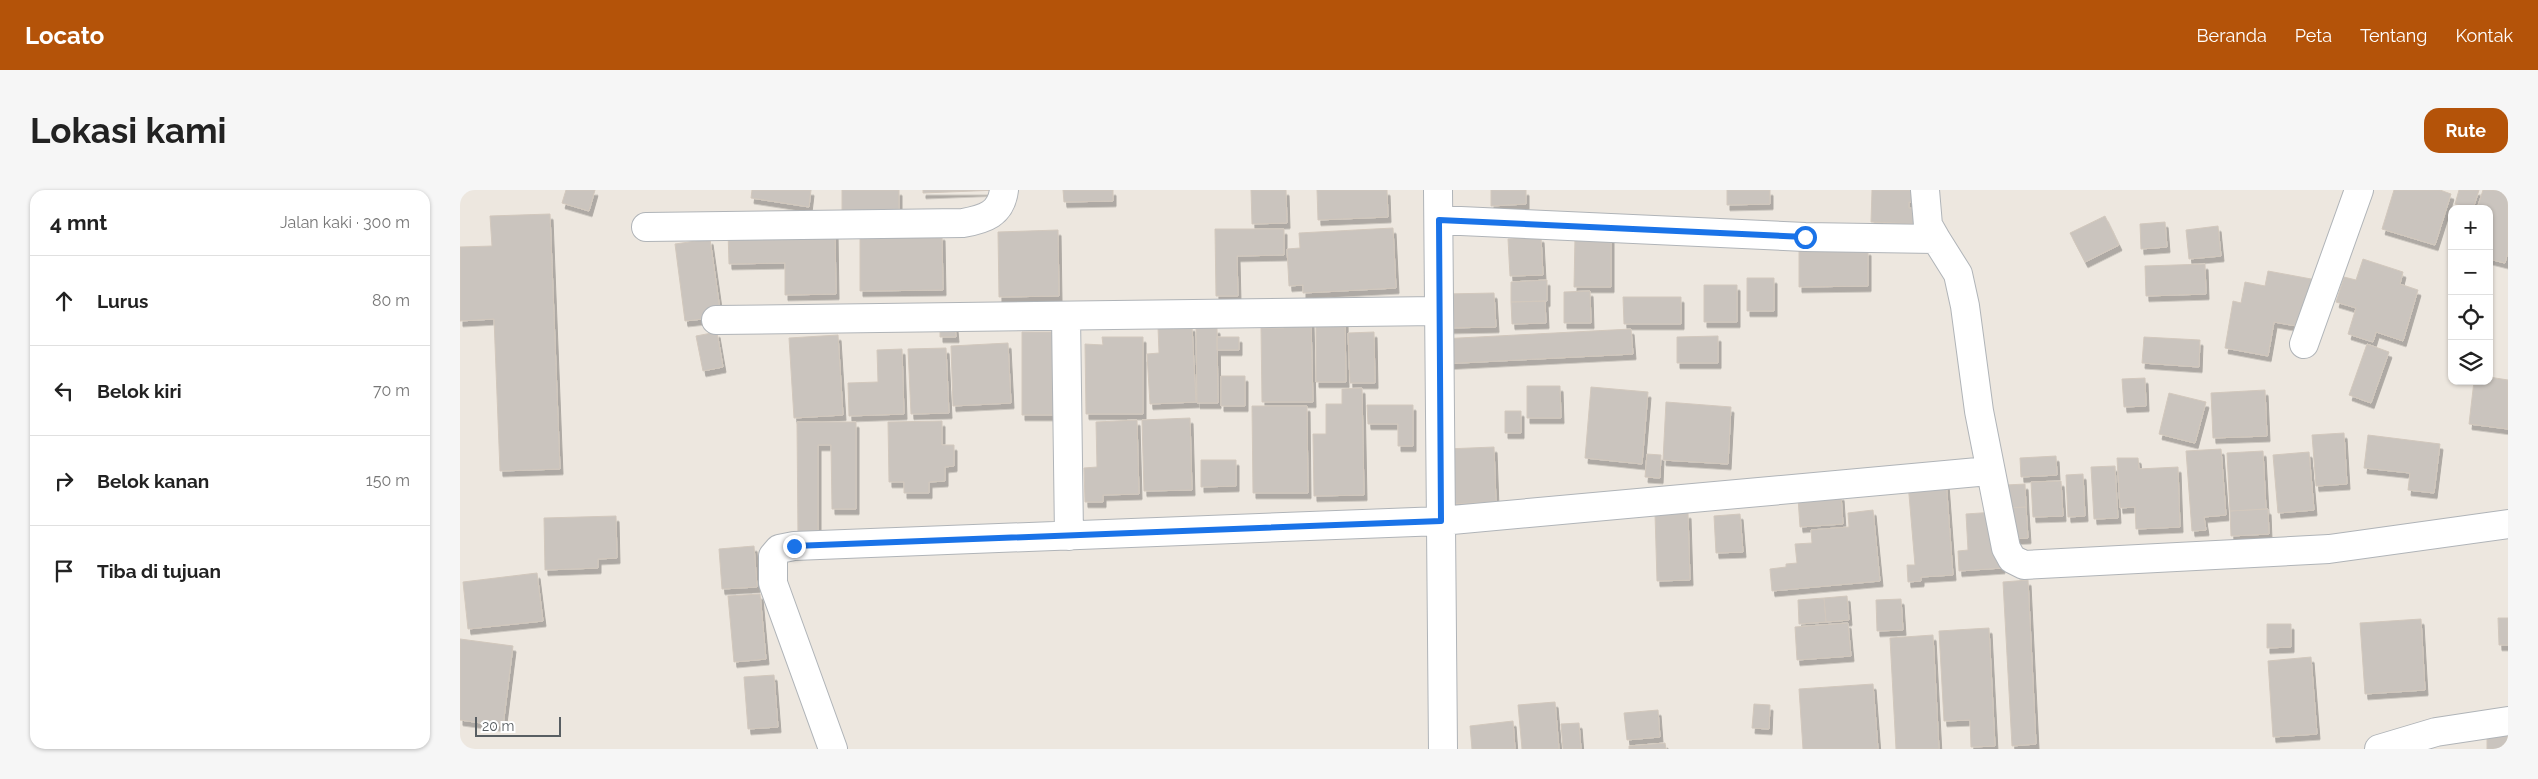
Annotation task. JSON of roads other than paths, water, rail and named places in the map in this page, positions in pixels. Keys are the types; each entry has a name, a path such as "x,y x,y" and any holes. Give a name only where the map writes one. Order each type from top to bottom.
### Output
{"street":[{"path":"646,227 963,222 982,219 995,212 1002,201 1004,190"},
{"path":"1438,190 1443,749"},
{"path":"1925,190 1928,225 1958,274 1966,306 1979,411 1990,471 2006,537 2006,548 2012,559 2024,565 2330,549 2508,524"},
{"path":"2304,344 2359,190"},
{"path":"1439,220 1805,237 1936,239"},
{"path":"716,320 1439,311"},
{"path":"1066,316 1069,536"},
{"path":"833,749 773,583 773,556 780,549 794,546 1441,521 1990,471"},
{"path":"2380,749 2436,732 2508,721"}]}
